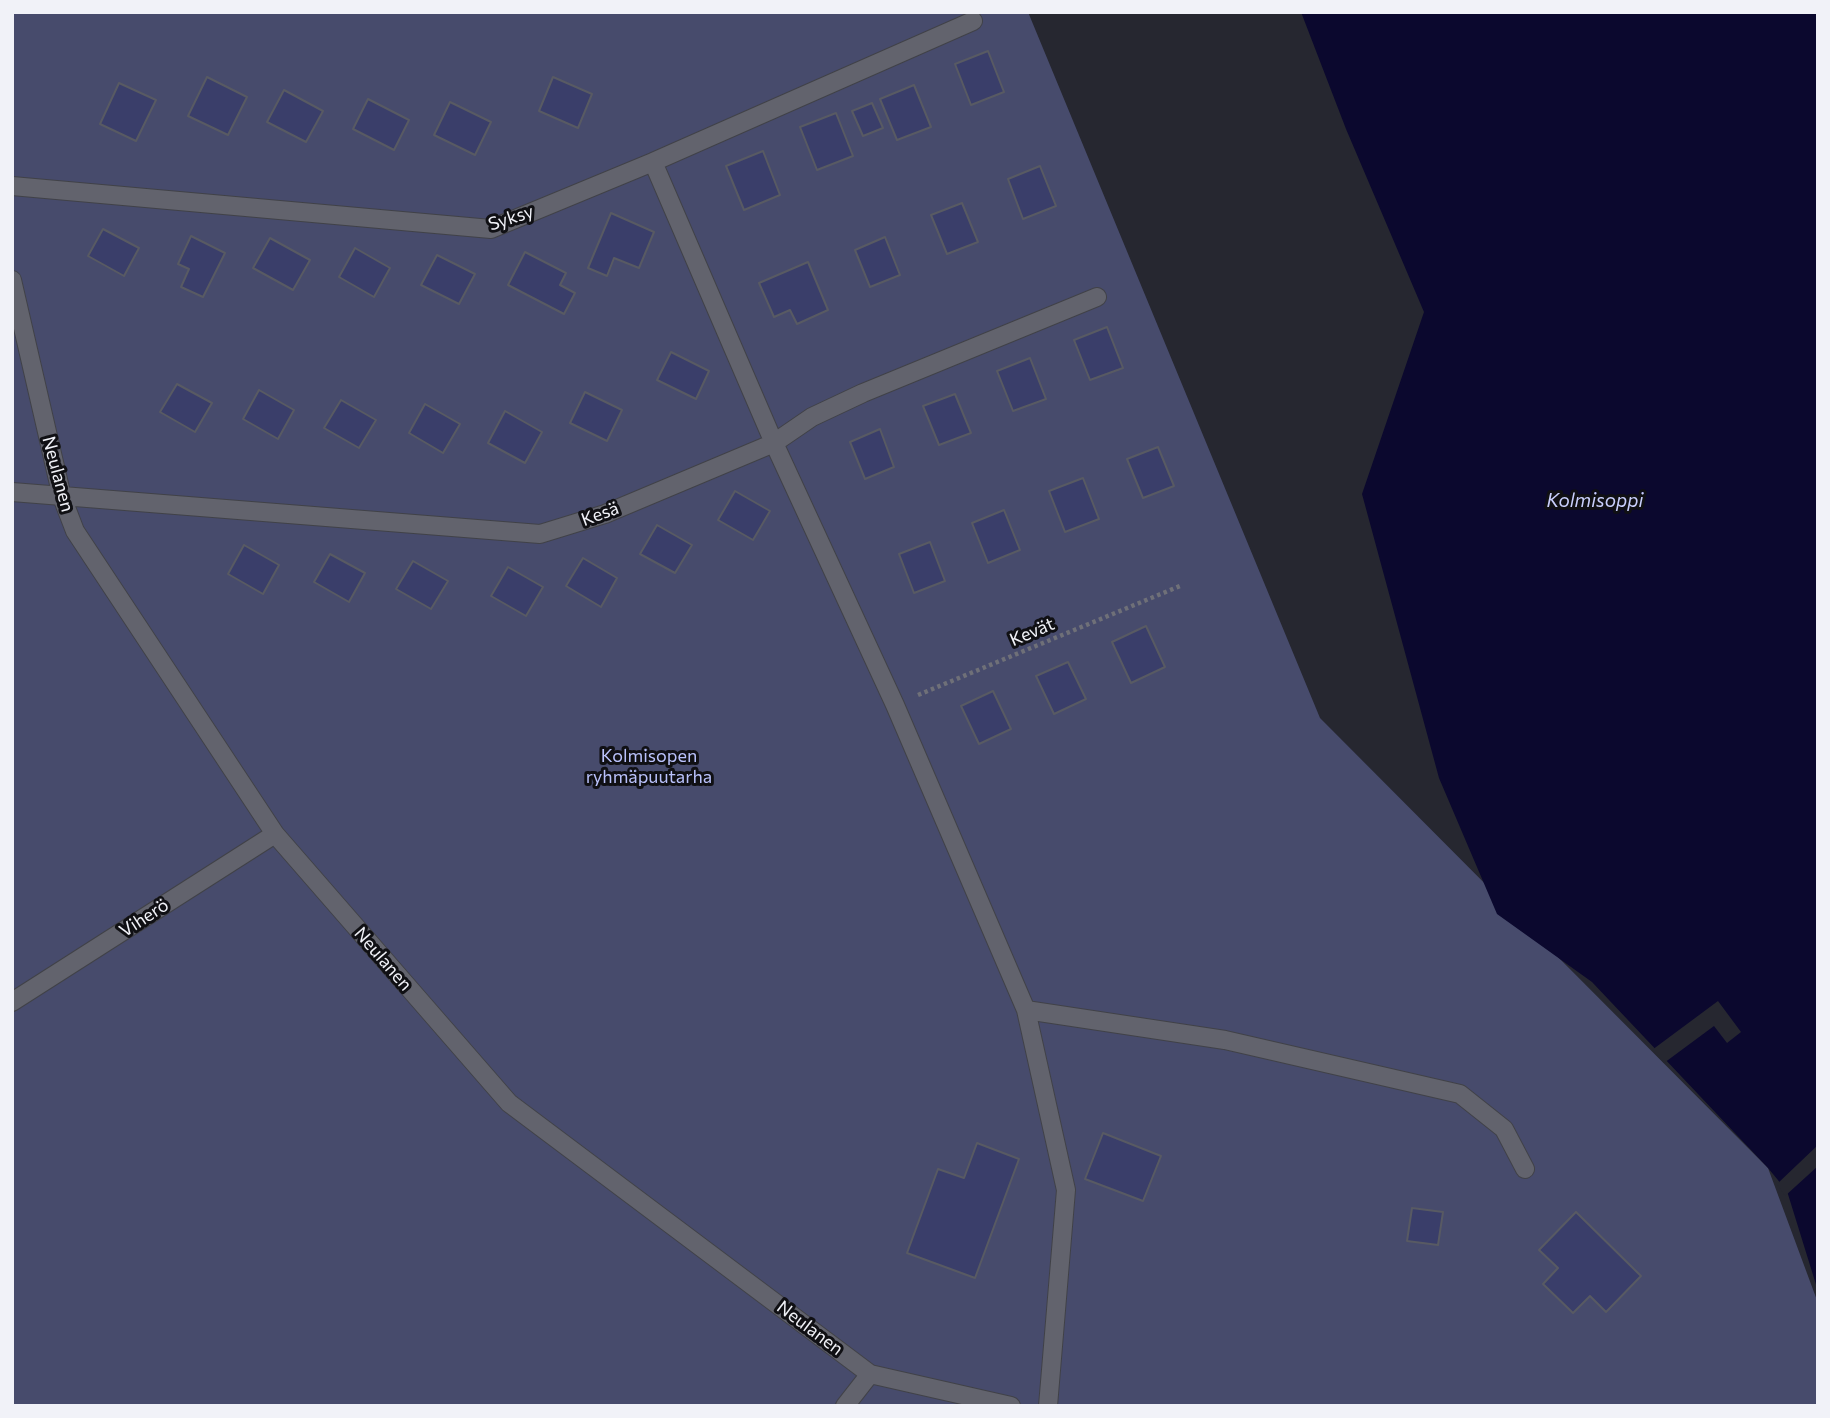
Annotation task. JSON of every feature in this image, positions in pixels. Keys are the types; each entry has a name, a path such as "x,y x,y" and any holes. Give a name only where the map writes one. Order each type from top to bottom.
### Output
{"lane":[{"name":"Syksy","path":"12,186 491,229 653,162 973,20"},
{"path":"653,162 774,443 895,705 1026,1010 1066,1190 1048,1406"},
{"name":"Neulanen","path":"12,279 62,497 75,531 275,834 509,1103 870,1374 1011,1406"},
{"name":"Kesä","path":"12,492 540,534 604,514 774,443 811,417 863,393 1097,297"},
{"name":"Viherö","path":"12,1002 275,834"},
{"path":"1026,1010 1225,1040 1460,1094 1504,1129 1525,1169"},
{"path":"845,1406 870,1374"}],"path":[{"name":"Kevät","path":"895,705 1180,586"}],"green space":[{"name":"Kolmisopen ryhmäpuutarha","path":"12,12 1028,12 1320,718 1768,1168 1818,1303 1818,1406 12,1406"}],"water":[{"name":"Kolmisoppi","path":"1301,12 1818,12 1818,1291 1787,1191 1592,982 1497,914 1439,778 1362,494 1424,312 1346,129"}],"pier":[{"path":"1718,1001 1741,1032 1727,1043 1714,1026 1664,1063 1652,1050"},
{"path":"1818,1145 1818,1166 1785,1196 1777,1184"}],"building":[{"path":"988,51 1004,92 971,105 955,64"},
{"path":"207,77 247,97 228,135 188,116"},
{"path":"553,77 592,94 578,128 539,111"},
{"path":"119,83 156,100 136,141 100,124"},
{"path":"914,85 931,127 897,140 880,99"},
{"path":"284,90 323,111 306,142 267,122"},
{"path":"368,99 409,120 394,150 353,129"},
{"path":"450,102 491,122 475,155 434,135"},
{"path":"872,103 883,128 863,136 852,111"},
{"path":"836,113 853,156 817,170 800,127"},
{"path":"763,151 780,195 744,210 726,166"},
{"path":"1040,166 1056,206 1023,219 1008,179"},
{"path":"962,203 978,242 947,254 931,215"},
{"path":"611,213 654,232 639,268 614,258 607,276 588,268"},
{"path":"103,229 139,248 124,276 88,256"},
{"path":"191,236 225,253 203,297 181,287 189,269 178,264"},
{"path":"885,237 900,275 870,287 855,250"},
{"path":"270,238 310,260 293,290 253,268"},
{"path":"355,248 390,268 374,297 339,277"},
{"path":"525,252 566,273 560,285 575,293 564,314 508,285"},
{"path":"437,255 475,274 459,304 421,285"},
{"path":"808,262 828,310 797,324 790,310 774,317 759,283"},
{"path":"1107,327 1123,368 1090,380 1074,340"},
{"path":"671,352 709,371 696,399 657,380"},
{"path":"1030,358 1046,399 1013,411 997,371"},
{"path":"177,384 212,403 195,432 160,412"},
{"path":"259,390 294,410 278,439 243,419"},
{"path":"585,392 622,410 607,441 570,423"},
{"path":"955,394 971,433 939,445 923,406"},
{"path":"341,400 376,420 359,448 324,428"},
{"path":"425,404 460,424 443,453 409,433"},
{"path":"505,411 542,432 525,463 488,443"},
{"path":"880,429 894,467 865,479 850,442"},
{"path":"1158,447 1174,486 1143,498 1127,459"},
{"path":"1083,478 1099,519 1065,532 1049,491"},
{"path":"735,491 770,511 753,540 718,520"},
{"path":"1004,510 1020,550 988,563 972,523"},
{"path":"657,525 692,545 675,573 640,554"},
{"path":"930,542 945,581 914,593 899,554"},
{"path":"244,545 279,565 263,594 228,574"},
{"path":"330,554 365,573 349,602 314,582"},
{"path":"583,558 617,578 601,607 566,586"},
{"path":"413,561 448,581 431,609 396,589"},
{"path":"508,567 543,587 526,616 491,596"},
{"path":"1146,626 1165,667 1131,683 1112,642"},
{"path":"1068,662 1086,699 1054,714 1036,676"},
{"path":"993,691 1011,729 979,744 961,706"},
{"path":"1103,1133 1161,1156 1143,1201 1085,1179"},
{"path":"977,1143 1019,1159 975,1278 907,1253 938,1169 964,1178"},
{"path":"1412,1208 1443,1212 1438,1245 1407,1241"},
{"path":"1576,1212 1641,1276 1606,1312 1590,1296 1573,1313 1543,1284 1558,1268 1539,1250"}]}
